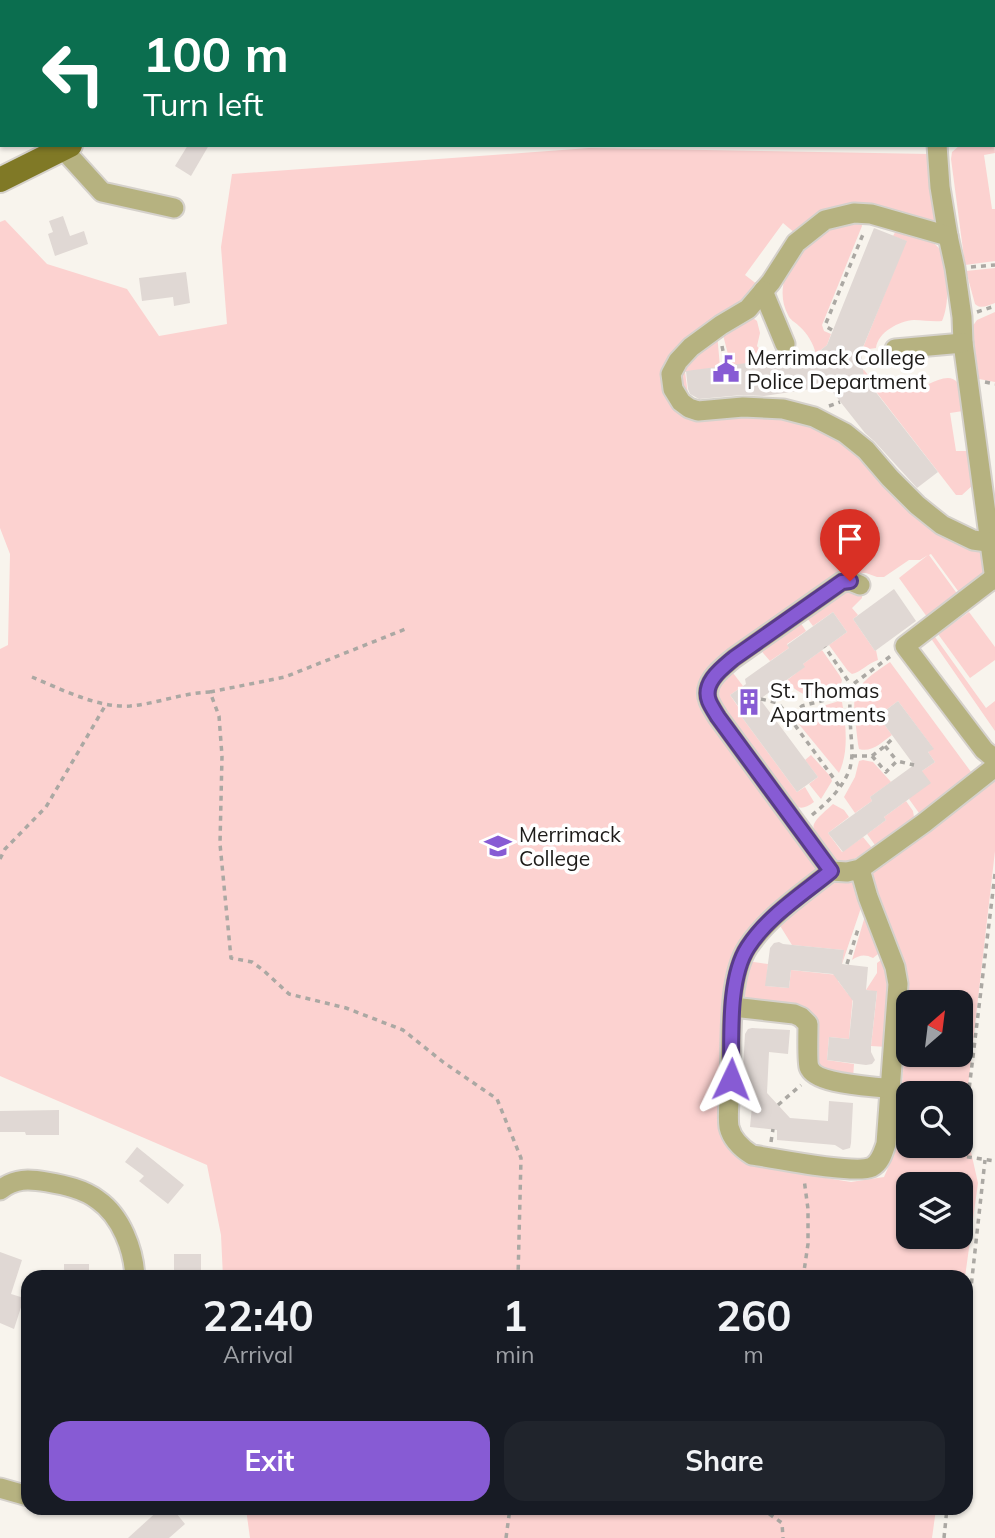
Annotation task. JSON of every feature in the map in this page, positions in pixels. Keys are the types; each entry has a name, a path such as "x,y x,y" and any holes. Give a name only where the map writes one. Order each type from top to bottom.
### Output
{"main road":[{"path":"0,180 67,147"}],"street":[{"path":"67,147 102,192 174,208"},
{"path":"937,147 940,187 962,317 963,343 989,488 995,578 905,646 984,750 995,759"},
{"path":"948,236 871,214 854,213 825,220 796,243 771,282 748,309 691,347 678,361 671,374 673,389 681,402 698,411 743,407 783,409 814,417 845,433 866,450 917,505 942,525 973,540 993,543"},
{"path":"762,291 785,344"},
{"path":"895,349 963,343"},
{"path":"831,871 718,717 708,699 708,686 718,672 734,658 842,582 850,581 860,585"},
{"path":"860,869 895,967 898,984 886,1144 880,1159 873,1166 855,1170 752,1155 739,1147 729,1128 733,1007 737,972 747,949 785,908 831,871 860,869 995,767"},
{"path":"733,1007 801,1017 807,1024 808,1066 813,1075 826,1080 891,1089"},
{"path":"0,1190 26,1178 77,1188 99,1200 117,1219 127,1240 134,1270"},
{"path":"0,1488 21,1494"}],"path":[{"path":"832,330 826,323 871,214"},
{"path":"955,268 995,265"},
{"path":"32,677 105,705 130,706 191,692 285,677 408,628"},
{"path":"789,717 802,706 836,697 905,646"},
{"path":"798,827 831,799 850,768 852,756 849,701 851,685 825,647"},
{"path":"210,691 219,716 222,757 220,844 231,958 251,962 289,994 346,1008 403,1030 497,1100 521,1158 518,1270"},
{"path":"761,699 778,703 840,787"},
{"path":"0,859 5,849 46,807 105,705"},
{"path":"852,756 872,756 894,737"},
{"path":"885,746 897,761 914,765"},
{"path":"872,756 886,772 897,761"},
{"path":"995,874 961,1156 995,1161"},
{"path":"847,964 868,897"},
{"path":"778,1105 813,1075"},
{"path":"973,1270 985,1160"},
{"path":"804,1270 808,1244 805,1163"},
{"path":"506,1538 509,1515"},
{"path":"771,1515 782,1523 783,1538"},
{"path":"944,1538 946,1515"}],"shaded area":[{"path":"958,147 994,147 995,153 984,155 992,209 995,209 995,261 965,265 952,152"},
{"name":"Merrimack College","path":"589,148 931,154 939,224 887,211 796,234 783,223 745,275 758,285 743,303 695,337 671,399 815,423 982,545 984,575 961,595 931,554 929,555 961,599 930,621 899,578 928,555 920,560 909,560 884,577 855,573 700,688 822,868 749,932 723,1124 795,1173 851,1182 884,1177 896,1149 896,1158 972,1158 978,1183 973,1219 973,1172 896,1172 896,1249 969,1249 966,1270 223,1270 221,1235 207,1165 0,1076 0,649 8,645 10,554 0,528 0,222 5,220 47,264 127,289 159,336 227,324 221,247 232,174"},
{"path":"861,220 862,226 822,325 824,331 831,334 827,345 816,354 808,335 788,315 784,303 785,278 796,254 814,234 828,225"},
{"path":"897,229 928,239 941,252 947,282 945,314 942,321 914,320 896,325 885,332 876,348 862,350 906,241 893,236"},
{"path":"995,268 995,303 985,307 977,306 966,271"},
{"path":"995,312 995,382 979,379 972,327 977,320"},
{"path":"748,314 757,321 760,333 757,346 759,349 764,354 780,355 782,358 731,366 722,331"},
{"path":"717,333 720,367 685,372 689,402 679,392 679,371"},
{"path":"864,370 880,390 889,384 898,390 907,391 944,378 958,383 962,392 963,411 950,413 956,451 969,451 974,484 962,495 956,495 860,371"},
{"path":"858,590 862,598 852,608 858,615 853,619 876,650 878,660 852,674 829,645 847,632 833,612 813,626 804,614 835,592"},
{"path":"969,612 995,647 995,660 970,678 938,634"},
{"path":"798,619 806,631 787,644 789,648 770,661 758,647"},
{"path":"933,637 986,708 995,701 995,731 932,640"},
{"path":"822,650 840,676 841,684 826,693 812,696 793,688 786,681"},
{"path":"890,662 974,776 919,813 909,799 922,771 935,762 928,752 933,748 898,701 878,716 892,735 868,749 859,749 858,744 854,705 859,688"},
{"path":"730,669 743,686 730,695 743,714 741,716 797,792 805,787 814,802 799,807 790,802 722,712 715,692"},
{"path":"842,702 846,738 839,773 793,717"},
{"path":"811,755 832,781 821,799 809,784 818,777 805,760"},
{"path":"859,761 873,762 891,782 870,797 872,801 855,813 844,797 855,777"},
{"name":"Merrimack College","path":"995,774 995,851 973,1043 973,990 908,990 907,977 897,956 870,871"},
{"path":"906,801 914,817 875,845 867,834"},
{"path":"833,804 844,810 849,817 828,833 842,852 863,837 872,848 857,858 836,860 820,844 815,833 815,821"},
{"path":"838,877 857,878 864,899 842,964 843,950 792,945 779,924"},
{"path":"865,916 882,951 873,958 862,956 852,960"},
{"path":"884,958 890,981 887,1047 871,1046 877,992 866,990 877,973 877,963"},
{"path":"747,961 768,964 766,986 789,988 791,970 838,975 838,981 848,994 853,995 849,1039 829,1037 827,1060 854,1064 853,1078 819,1069 800,1008 784,1002 753,1001 742,995"},
{"name":"Merrimack College","path":"903,1068 970,1068 969,1081 902,1081"},
{"path":"247,1515 935,1515 932,1538 250,1538"}],"building":[{"path":"187,147 208,147 191,176 175,166"},
{"path":"63,216 70,236 84,231 88,244 55,256 48,234 53,232 49,221"},
{"path":"874,228 907,241 861,352 864,377 938,472 917,488 865,433 831,390 824,387 764,396 699,399 690,394 688,389 686,371 816,354 827,345"},
{"path":"186,272 190,303 174,306 173,297 142,301 139,278"},
{"path":"894,589 916,621 875,651 853,619"},
{"name":"St. Thomas Apartments","path":"833,612 847,632 803,664 805,667 760,699 818,777 797,792 741,716 744,714 730,695 746,684 745,679 789,648 787,645"},
{"name":"St. Thomas Apartments","path":"898,701 934,749 928,752 935,762 922,771 931,783 884,817 886,820 843,852 828,833 872,801 870,797 914,765 878,716"},
{"path":"779,942 844,950 842,964 868,967 866,990 877,991 871,1046 875,1060 872,1064 827,1060 829,1037 849,1039 853,1001 833,974 791,970 789,988 765,986 770,948"},
{"path":"752,1028 790,1030 788,1054 769,1052 767,1093 790,1118 828,1121 829,1101 853,1103 850,1148 843,1150 835,1145 777,1140 777,1130 750,1127 752,1106 741,1105 745,1034"},
{"path":"59,1110 59,1135 0,1132 0,1111"},
{"path":"137,1147 184,1185 168,1204 139,1181 144,1176 125,1162"},
{"path":"0,1252 22,1260 11,1294 21,1297 21,1307 14,1329 0,1323"},
{"path":"174,1254 201,1254 201,1270 174,1270"},
{"path":"64,1264 89,1264 89,1270 64,1270"},
{"path":"153,1515 178,1515 185,1524 169,1538 128,1538"}],"place":[{"name":"Merrimack College Police Department","path":"726,369"},
{"name":"St. Thomas Apartments","path":"749,702"},
{"name":"Merrimack College","path":"498,846"}],"route":[{"path":"731,1079 737,972 747,949 785,908 831,871 718,717 708,699 708,686 718,672 734,658 842,582 850,581"}]}
